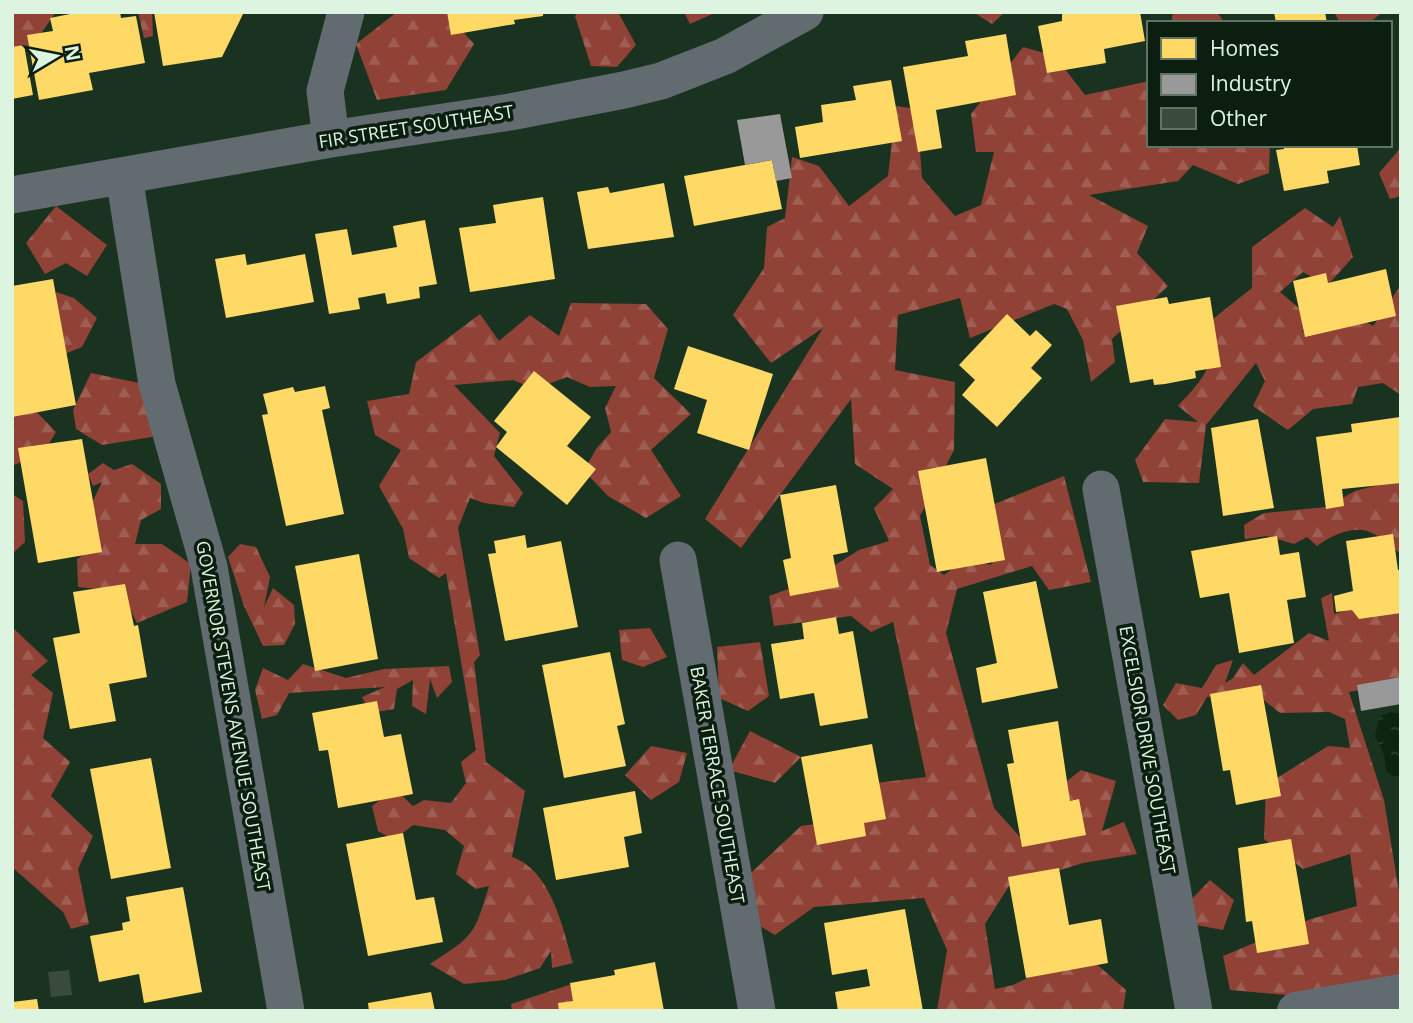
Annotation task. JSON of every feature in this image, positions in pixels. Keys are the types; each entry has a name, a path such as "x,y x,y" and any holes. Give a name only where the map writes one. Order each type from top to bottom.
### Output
{"street":[{"path":"331,139 325,92 346,12"},
{"name":"FIR STREET SOUTHEAST","path":"12,195 331,139 510,112 661,81 725,56 805,12"},
{"name":"GOVERNOR STEVENS AVENUE SOUTHEAST","path":"124,176 157,384 209,566 286,1011"},
{"name":"EXCELSIOR DRIVE SOUTHEAST","path":"1101,489 1194,1011"},
{"name":"BAKER TERRACE SOUTHEAST","path":"678,560 757,1011"},
{"path":"1296,1011 1401,993"}],"green space":[{"path":"12,12 56,12 35,42 12,61"},
{"path":"138,12 152,12 153,36 144,38"},
{"path":"397,12 445,12 474,44 446,90 377,100 356,44"},
{"path":"578,12 618,12 636,45 617,67 591,66 575,16"},
{"path":"684,12 717,12 690,24"},
{"path":"973,12 1005,12 992,24"},
{"path":"1173,12 1217,12 1222,19 1220,21 1171,21"},
{"path":"1334,12 1383,12 1372,21 1339,21"},
{"path":"1023,47 1055,56 1085,95 1147,81 1147,147 1270,147 1269,173 1238,184 1193,165 1178,181 1089,195 1148,226 1137,253 1168,286 1112,339 1115,362 1091,382 1083,340 1067,309 1054,304 970,338 960,298 898,315 895,370 955,382 954,450 920,516 930,565 944,575 967,558 991,565 996,554 987,507 1064,476 1091,582 1049,590 1032,566 957,589 946,633 994,808 1020,837 1058,788 1081,770 1116,781 1102,831 1124,822 1137,854 1083,863 1009,886 985,924 995,989 1013,985 1083,952 1126,990 1123,1011 937,1011 947,950 924,898 814,907 775,935 720,902 801,826 849,819 867,784 926,777 893,622 871,632 851,616 774,626 769,596 808,582 859,550 889,541 874,508 893,489 855,464 851,399 741,548 705,519 823,328 771,363 733,315 764,268 767,227 785,218 792,157 819,166 849,206 888,176 896,106 917,109 922,178 955,216 981,205 994,152 976,152 971,114"},
{"path":"1399,150 1401,196 1390,199 1379,173"},
{"path":"56,206 107,245 87,276 66,263 45,274 26,243"},
{"path":"1305,208 1333,227 1340,216 1353,257 1327,286 1303,272 1280,292 1307,315 1302,333 1328,300 1373,326 1401,285 1401,395 1383,383 1358,387 1352,404 1313,409 1288,430 1253,406 1265,381 1256,363 1206,425 1199,483 1143,482 1135,460 1165,419 1198,422 1178,406 1208,367 1213,319 1252,288 1252,247"},
{"path":"56,292 74,298 97,318 82,347 62,355 55,329"},
{"path":"571,303 646,304 668,329 654,378 691,414 651,450 681,496 646,518 608,496 584,471 596,449 611,432 605,408 616,386 590,387 567,377 535,389 513,380 454,385 500,433 494,456 523,493 514,507 470,498 458,528 480,655 474,662 486,762 525,791 512,857 537,874 546,887 560,918 573,963 552,968 551,951 540,968 505,980 464,984 430,964 471,933 489,886 476,889 456,874 464,846 445,830 413,825 394,840 378,831 372,806 395,789 413,806 424,800 451,803 466,783 461,762 476,750 446,573 439,578 409,558 403,529 379,486 401,450 375,435 367,401 409,394 416,362 480,314 499,341 530,315 559,336"},
{"path":"91,373 149,385 163,420 152,437 102,445 76,429 73,410"},
{"path":"12,393 31,406 56,432 44,452 12,466"},
{"path":"103,463 114,470 132,464 161,484 161,509 141,520 135,544 162,544 191,564 187,602 137,623 121,591 78,587 77,559 94,548 92,503 102,482 93,486 88,474"},
{"path":"1401,479 1401,554 1378,536 1360,530 1337,534 1317,546 1307,537 1294,544 1267,536 1245,539 1244,525 1264,513 1326,507 1355,491"},
{"path":"12,494 23,501 25,542 12,554"},
{"path":"240,544 256,547 270,577 264,607 273,588 294,605 295,624 284,645 263,646 244,606 228,557"},
{"path":"1332,593 1334,614 1401,594 1401,683 1349,692 1384,800 1401,904 1401,980 1308,997 1230,990 1223,956 1311,919 1357,906 1350,854 1303,869 1264,839 1266,785 1328,746 1350,748 1345,719 1329,712 1280,713 1251,690 1207,697 1196,715 1178,720 1163,705 1176,683 1202,688 1216,665 1233,660 1225,683 1232,679 1243,663 1254,675 1309,633 1329,641 1321,598"},
{"path":"12,627 48,661 31,675 53,693 43,738 70,762 51,796 93,836 78,869 89,924 71,929 63,912 12,867"},
{"path":"650,628 667,657 643,667 622,660 619,630"},
{"path":"760,642 769,696 748,711 719,698 717,647"},
{"path":"303,664 346,678 384,669 449,666 452,682 437,698 430,679 426,714 412,706 413,680 397,689 394,709 370,713 362,697 385,687 289,693 277,715 262,719 255,690 263,668 288,680"},
{"path":"750,731 801,757 775,783 729,770"},
{"path":"651,746 687,753 679,782 651,800 625,775"},
{"path":"1210,880 1234,900 1223,930 1196,925 1187,904"},
{"path":"584,980 587,996 579,1011 512,1011 511,1004"}],"water":[{"path":"1391,712 1401,714 1401,776 1393,776 1386,771 1384,755 1375,736 1380,716"}],"building: Homes":[{"path":"80,12 120,12 121,18 136,16 145,63 89,73 93,90 39,100 27,35 53,31 50,18"},
{"path":"154,12 244,12 222,57 163,66"},
{"path":"447,12 543,12 543,16 514,20 515,24 451,35"},
{"path":"1062,12 1140,12 1145,41 1104,49 1106,63 1047,73 1038,26 1062,21"},
{"path":"1274,12 1325,12 1327,21 1276,21"},
{"path":"1006,34 1016,95 936,110 942,148 918,152 903,67 968,56 965,41"},
{"path":"24,45 33,95 12,99 12,47"},
{"path":"891,80 902,141 800,158 795,127 823,122 821,105 856,100 853,86"},
{"path":"1357,147 1360,165 1327,171 1329,183 1284,191 1276,150"},
{"path":"772,160 782,209 694,226 684,176"},
{"path":"664,183 674,237 588,249 577,192 608,187 610,193"},
{"path":"543,197 555,279 470,292 459,228 496,223 493,205"},
{"path":"425,220 437,284 419,287 420,298 387,304 385,293 358,298 360,309 329,314 315,234 347,229 352,255 397,247 393,226"},
{"path":"245,254 247,265 305,254 314,302 226,318 215,259"},
{"path":"1386,269 1396,316 1305,337 1293,281 1326,273 1328,283"},
{"path":"53,279 76,405 12,417 12,286"},
{"path":"1167,297 1169,304 1210,297 1221,367 1195,371 1196,378 1165,384 1154,385 1153,379 1130,383 1116,306"},
{"path":"1007,314 1030,336 1036,330 1052,345 1031,368 1042,378 997,427 962,395 975,380 959,365"},
{"path":"688,346 773,374 749,450 697,433 707,400 674,389"},
{"path":"534,371 591,417 567,446 596,469 567,505 496,447 507,432 494,421"},
{"path":"325,386 330,408 322,410 344,514 286,526 262,415 268,414 263,394 293,387 295,392"},
{"path":"1400,417 1401,483 1342,489 1344,506 1326,509 1316,437 1352,432 1351,424"},
{"path":"1258,419 1274,508 1223,516 1211,428"},
{"path":"82,439 102,552 38,563 18,448"},
{"path":"986,458 1005,560 937,572 918,471"},
{"path":"836,485 848,552 833,555 839,587 790,596 783,560 791,558 780,495"},
{"path":"1393,534 1398,570 1401,569 1401,613 1359,619 1352,610 1336,612 1334,596 1353,591 1346,541"},
{"path":"525,535 527,548 561,541 578,627 505,641 488,554 496,553 494,541"},
{"path":"1277,536 1280,555 1299,552 1306,597 1287,600 1294,643 1239,653 1229,593 1200,598 1191,551"},
{"path":"359,554 378,659 315,671 295,566"},
{"path":"1036,581 1058,688 982,703 976,668 997,663 983,592"},
{"path":"125,584 134,626 138,625 147,677 109,684 116,721 70,729 53,638 80,633 73,592"},
{"path":"836,617 839,634 853,631 868,718 820,726 814,693 780,699 771,644 804,639 802,623"},
{"path":"610,652 625,724 617,726 626,766 564,778 542,665"},
{"path":"1261,685 1281,796 1236,805 1230,770 1223,771 1210,694"},
{"path":"377,701 384,737 401,734 413,794 338,808 328,750 319,751 312,713"},
{"path":"1058,721 1070,801 1079,799 1086,835 1022,847 1007,764 1014,763 1008,730"},
{"path":"872,744 886,819 864,823 866,836 817,845 801,757"},
{"path":"151,758 171,868 111,879 90,769"},
{"path":"635,791 642,833 624,837 629,867 556,880 543,808"},
{"path":"403,833 416,900 434,897 443,942 368,956 346,844"},
{"path":"1291,839 1309,944 1257,953 1252,921 1246,922 1238,848"},
{"path":"1059,868 1069,925 1101,919 1108,963 1026,978 1008,877"},
{"path":"183,887 202,992 144,1003 139,974 99,982 90,936 123,930 122,923 130,921 126,897"},
{"path":"905,909 923,1011 838,1011 835,992 870,986 867,969 832,975 824,923"},
{"path":"655,962 664,1011 559,1011 558,1003 573,1001 570,983 615,975 614,970"},
{"path":"431,992 435,1011 369,1011 368,1003"},
{"path":"37,999 39,1011 12,1011 12,1002"}],"building: Industry":[{"path":"780,114 792,178 776,181 772,160 745,165 737,120"},
{"path":"1401,677 1401,704 1361,711 1357,685"}],"building: Other":[{"path":"69,970 72,995 51,997 48,972"}]}
